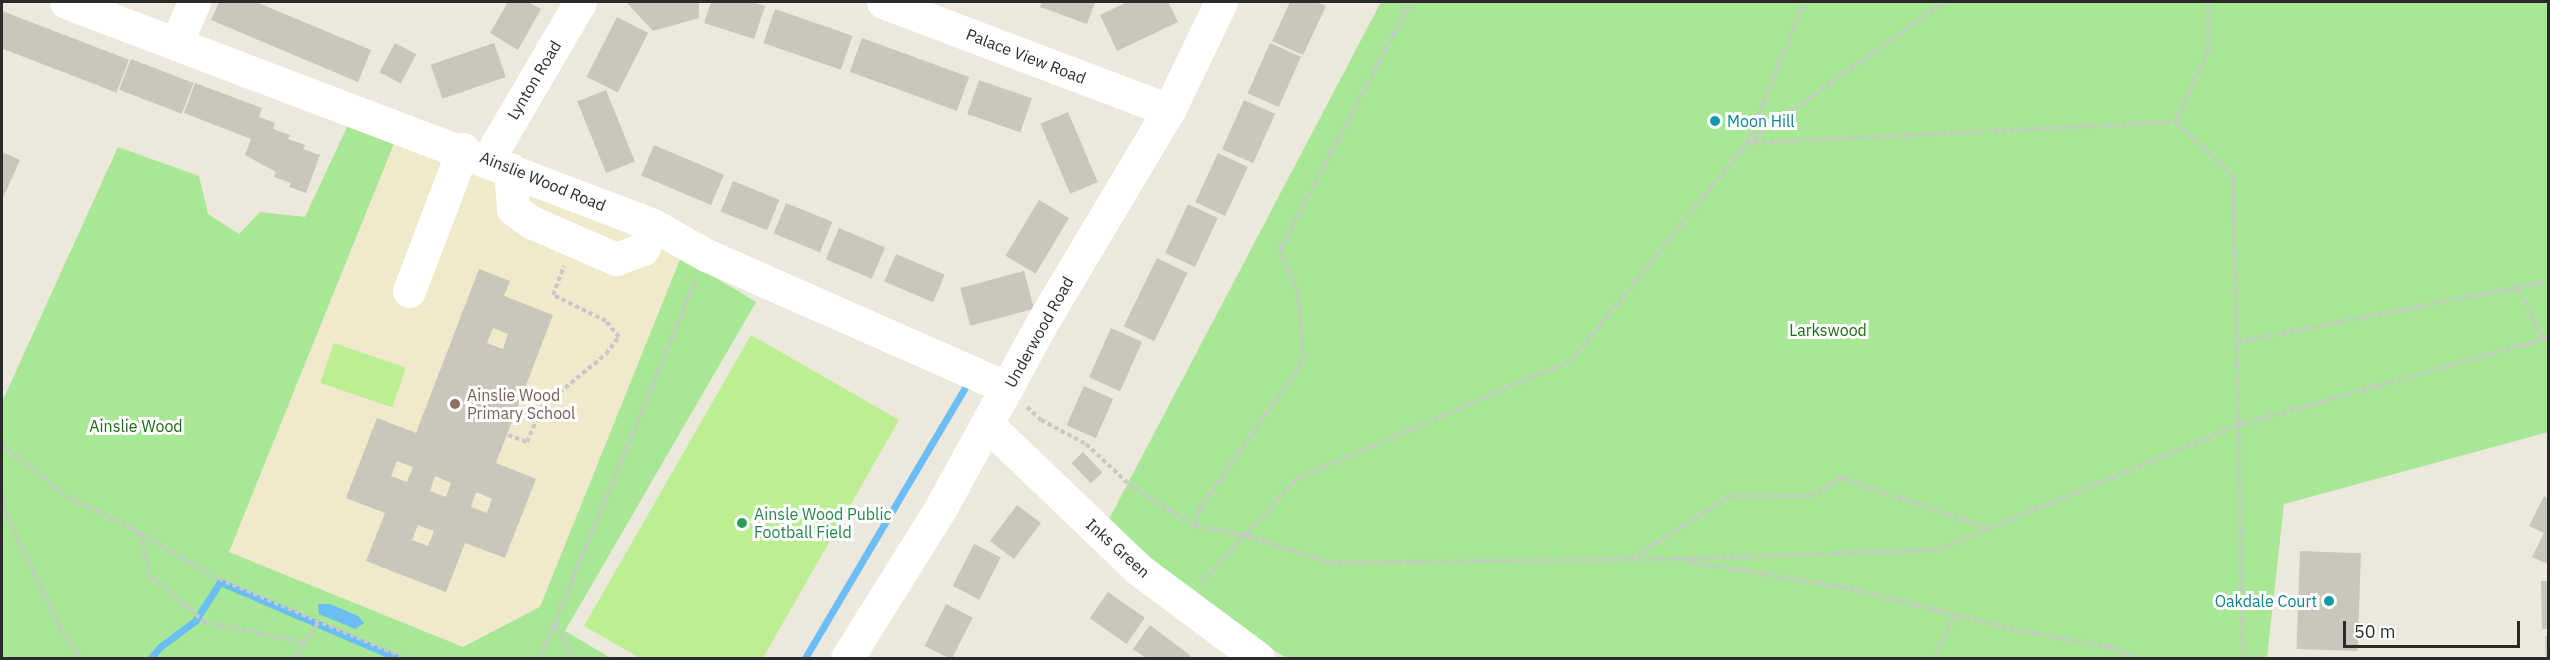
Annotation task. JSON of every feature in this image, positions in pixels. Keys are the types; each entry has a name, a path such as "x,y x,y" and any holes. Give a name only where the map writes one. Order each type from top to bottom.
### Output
{"street":[{"name":"Ainslie Wood Road","path":"66,2 487,159 653,225 706,255 1008,388"},
{"path":"177,42 194,2"},
{"name":"Lynton Road","path":"409,291 580,2"},
{"name":"Palace View Road","path":"882,2 1169,110"},
{"name":"Underwood Road","path":"847,658 988,425 1043,321 1169,110 1221,2"},
{"path":"487,159 513,209 531,222 616,259 643,249 653,225"},
{"name":"Inks Green","path":"988,425 1138,568 1258,658"}],"path":[{"path":"1195,526 1200,508 1304,360 1298,294 1280,249 1411,2"},
{"path":"1747,143 1804,2"},
{"path":"1183,603 1247,536 1296,479 1572,360 1747,143 1944,2"},
{"path":"2176,122 2208,50 2208,2"},
{"path":"1747,143 2176,122 2234,176 2243,658"},
{"path":"508,435 527,442 542,407 606,354 620,337 606,321 553,295 572,240"},
{"path":"540,658 706,255"},
{"path":"2238,342 2548,280"},
{"path":"1008,388 1041,420 1086,444 1130,485 1195,526 1247,536 1330,562 1630,560 1937,550 2239,425 2546,338 2517,287"},
{"path":"2,445 68,497 140,533 212,576 405,658"},
{"path":"1630,560 1731,496 1812,496 1841,478 1989,528"},
{"path":"2,489 4,510 63,633 81,658"},
{"path":"140,533 150,576 205,622 307,643"},
{"path":"1677,559 1842,588 2109,647 2138,658"},
{"path":"1934,658 1955,614"},
{"path":"295,658 307,643 319,621"},
{"path":"555,623 574,658"}],"shaded area":[{"name":"Ainslie Wood Primary School","path":"395,141 648,237 681,257 540,607 463,647 229,552"}],"green space":[{"name":"Larkswood","path":"1381,2 2548,2 2548,432 2284,504 2267,658 1287,658 1217,615 1108,521"},
{"name":"Ainslie Wood","path":"374,126 395,141 229,552 463,647 540,607 681,257 756,302 565,631 611,658 2,658 2,402 118,147 199,176 208,214 239,234 260,212 305,217 347,127"},
{"name":"Ainsle Wood Public Football Field","path":"751,335 899,420 763,658 640,658 584,626"},
{"path":"334,343 406,368 392,407 320,383"}],"water":[{"path":"318,604 330,604 358,616 364,623 355,629 319,614"}],"building":[{"path":"219,2 256,2 371,50 358,82 211,20"},
{"path":"508,2 528,2 541,9 518,50 490,33"},
{"path":"626,2 699,2 699,18 653,31"},
{"path":"711,2 752,2 765,6 754,39 704,23"},
{"path":"1042,2 1095,2 1087,24 1040,7"},
{"path":"1127,2 1168,2 1178,22 1117,51 1100,15"},
{"path":"1290,2 1316,2 1326,6 1303,55 1272,41"},
{"path":"775,9 853,36 841,70 763,43"},
{"path":"2,11 129,60 116,92 2,48"},
{"path":"617,17 648,33 618,93 587,77"},
{"path":"862,38 969,77 957,111 850,72"},
{"path":"395,43 416,54 401,83 380,72"},
{"path":"494,43 506,77 442,99 431,65"},
{"path":"1270,43 1301,57 1279,107 1248,93"},
{"path":"131,59 194,83 182,114 119,90"},
{"path":"979,80 1032,98 1020,132 967,114"},
{"path":"195,83 262,108 259,117 275,123 273,129 290,135 288,139 305,145 303,149 320,155 306,193 289,187 291,183 274,177 276,172 245,155 251,139 184,113"},
{"path":"606,90 635,161 606,173 577,102"},
{"path":"1244,100 1275,114 1253,163 1222,149"},
{"path":"1068,112 1098,182 1070,194 1040,124"},
{"path":"654,145 724,175 711,205 641,175"},
{"path":"2,152 20,160 2,200"},
{"path":"1218,153 1248,167 1225,216 1195,202"},
{"path":"733,181 779,200 767,230 721,212"},
{"path":"1039,200 1069,218 1036,274 1006,256"},
{"path":"786,203 832,222 820,252 774,234"},
{"path":"1188,204 1218,218 1195,267 1165,253"},
{"path":"839,228 885,248 872,279 826,259"},
{"path":"896,254 945,275 933,302 884,282"},
{"path":"1157,258 1188,273 1154,341 1124,326"},
{"name":"Ainslie Wood Primary School","path":"479,269 510,281 504,296 553,315 496,463 536,479 505,558 465,543 446,592 366,561 385,513 346,498 377,418 416,433","holes":["493,328 508,334 503,349 487,343","397,461 413,467 407,482 391,476","435,476 451,483 446,497 430,491","476,492 492,499 487,513 471,507","418,525 434,531 428,546 412,540"]},
{"path":"1024,271 1034,309 970,326 960,288"},
{"path":"1111,328 1142,342 1120,391 1089,377"},
{"path":"1084,386 1113,399 1096,438 1067,425"},
{"path":"1083,452 1102,472 1091,483 1071,463"},
{"path":"2544,496 2548,499 2548,564 2532,557 2544,533 2529,526"},
{"path":"1017,505 1041,523 1014,559 990,541"},
{"path":"974,544 1001,558 979,599 953,586"},
{"name":"Oakdale Court","path":"2300,551 2361,553 2358,651 2297,649"},
{"path":"2541,581 2548,581 2548,629 2542,629"},
{"path":"1108,592 1145,618 1127,644 1090,618"},
{"path":"946,604 973,618 952,658 925,646"},
{"path":"1150,625 1191,656 1190,658 1146,658 1133,649"},
{"path":"2545,636 2548,636 2548,658 2546,658"}],"waterway":[{"path":"805,658 968,382"},
{"path":"151,658 160,647 195,621 220,582 397,658"}],"place":[{"name":"Moon Hill","path":"1715,121"},
{"name":"Ainslie Wood Primary School","path":"455,404"},
{"name":"Ainsle Wood Public Football Field","path":"742,523"},
{"name":"Oakdale Court","path":"2329,601"}]}
